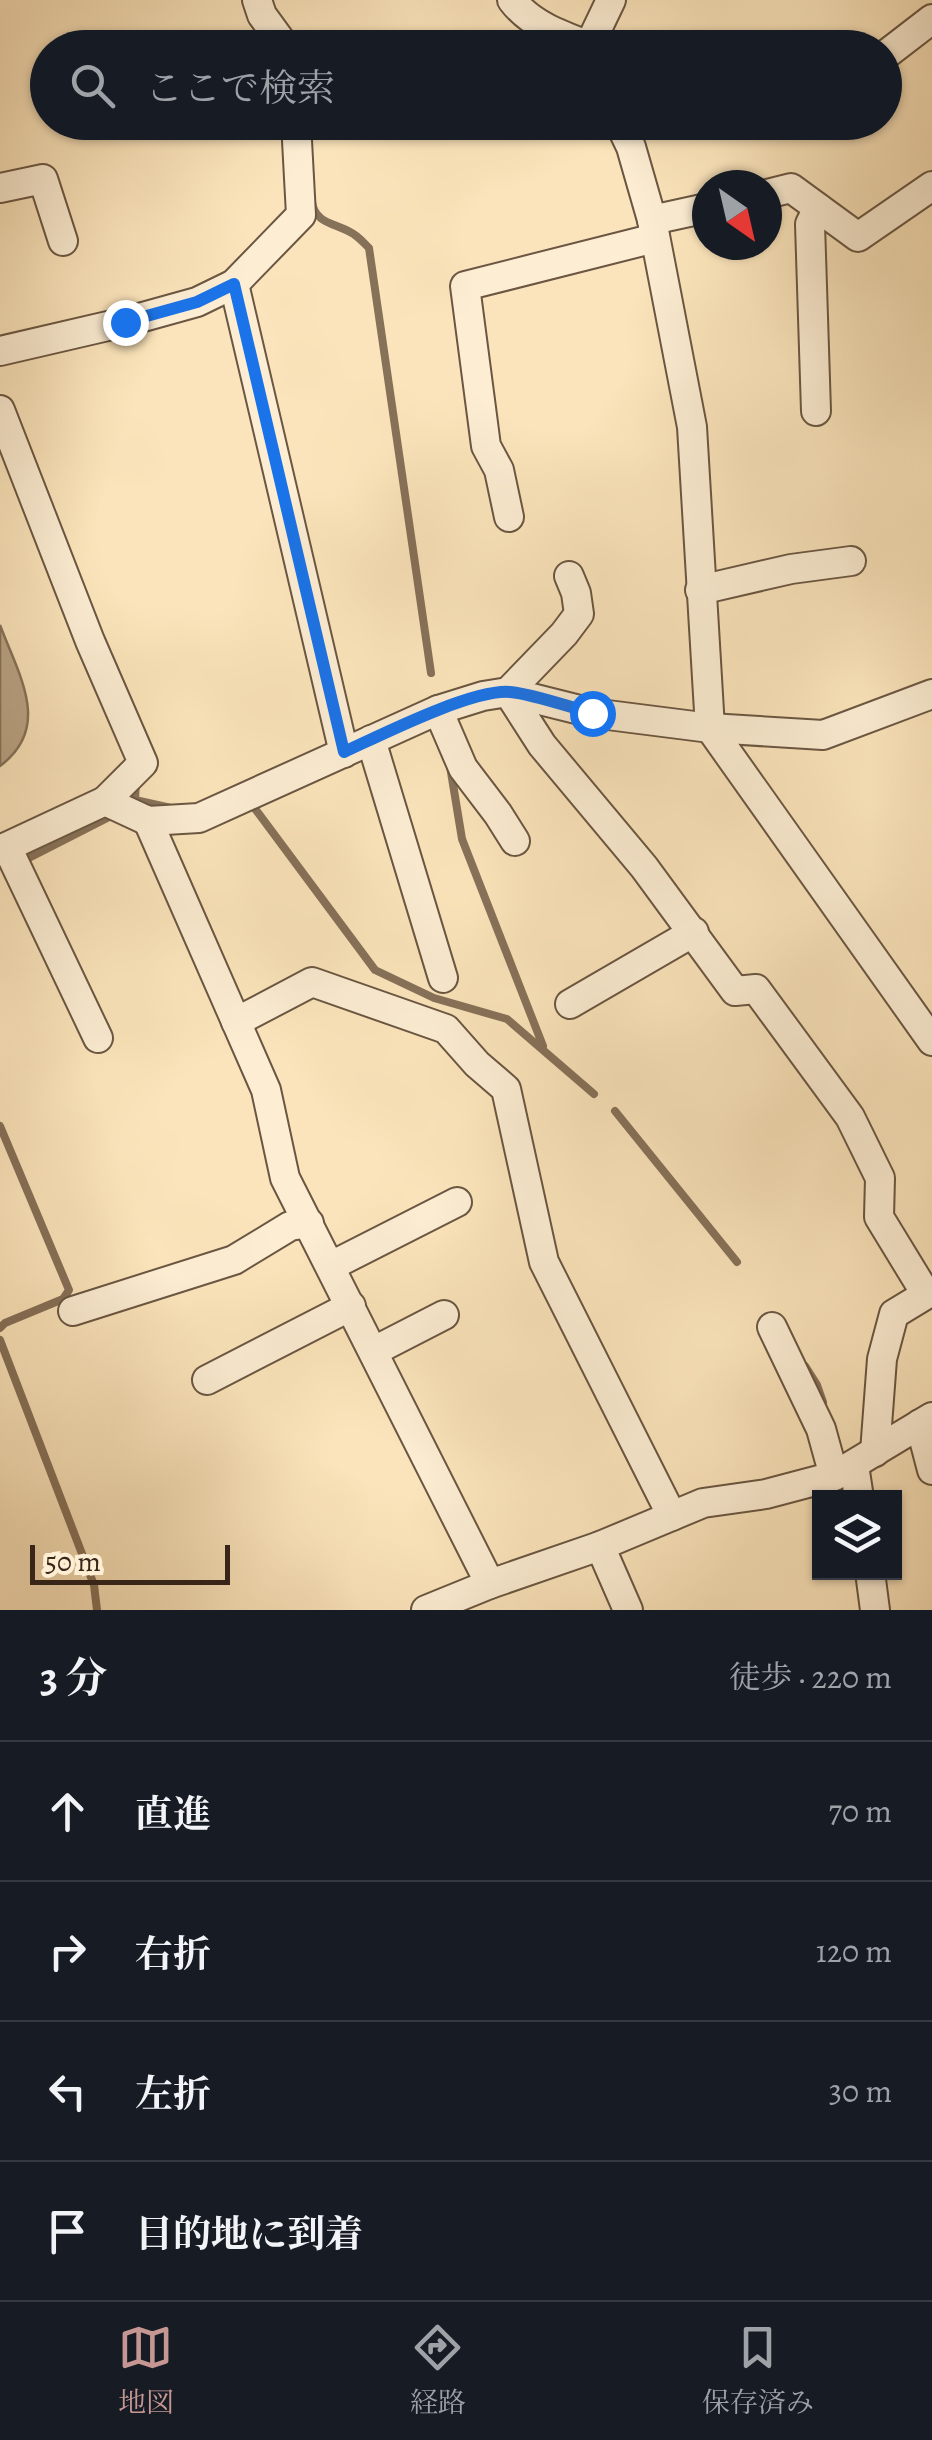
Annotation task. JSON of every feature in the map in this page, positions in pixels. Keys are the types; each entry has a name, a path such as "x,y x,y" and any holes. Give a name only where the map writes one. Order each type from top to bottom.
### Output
{"street":[{"path":"257,0 273,30"},
{"path":"512,0 549,30"},
{"path":"596,30 611,0"},
{"path":"902,42 932,19"},
{"path":"0,351 197,302 234,284 301,216 297,140"},
{"path":"628,140 653,229 692,428 710,728 932,1042"},
{"path":"0,188 43,179 63,241"},
{"path":"782,190 791,188 858,237 932,186"},
{"path":"816,411 810,224 818,208"},
{"path":"509,518 500,470 486,446 465,286 692,214"},
{"path":"234,284 344,752"},
{"path":"0,410 90,642 143,763 124,810 236,1022 266,1090 285,1178 490,1584"},
{"path":"700,590 791,569 852,561"},
{"path":"508,692 579,614 569,576"},
{"path":"508,692 542,745 644,867 735,992 756,990 850,1117 880,1178 879,1217 929,1292 894,1314 854,1465 858,1490"},
{"path":"98,1038 10,856 124,810 199,818 438,710 483,696 508,692 592,713 710,728 823,735 932,694"},
{"path":"438,710 463,768 515,840"},
{"path":"371,740 443,978"},
{"path":"570,1004 694,932"},
{"path":"236,1022 312,982 446,1029 506,1090 544,1262 672,1516"},
{"path":"331,1266 456,1202"},
{"path":"74,1312 234,1260 290,1226 309,1222"},
{"path":"206,1380 350,1306"},
{"path":"374,1352 444,1315"},
{"path":"772,1328 821,1429 854,1465"},
{"path":"426,1610 461,1604 490,1584 600,1546 703,1503 766,1494 854,1465 926,1421 932,1470"},
{"path":"600,1546 628,1610"},
{"path":"871,1580 875,1610"}],"shaded area":[{"path":"0,625 22,681 28,717 16,751 0,766"}],"waterway":[{"path":"312,202 321,218 353,233 369,248 431,673"},
{"path":"450,766 462,839 543,1046"},
{"path":"136,781 135,800 171,808"},
{"path":"253,806 375,970 434,998 507,1019 594,1094"},
{"path":"21,862 115,814"},
{"path":"615,1111 737,1262"},
{"path":"0,1126 69,1290 63,1299 0,1328"},
{"path":"0,1340 94,1585 97,1610"},
{"path":"805,1366 823,1402"}],"route":[{"path":"125,322 197,302 234,284 344,752 438,710 508,692 592,713"}]}
